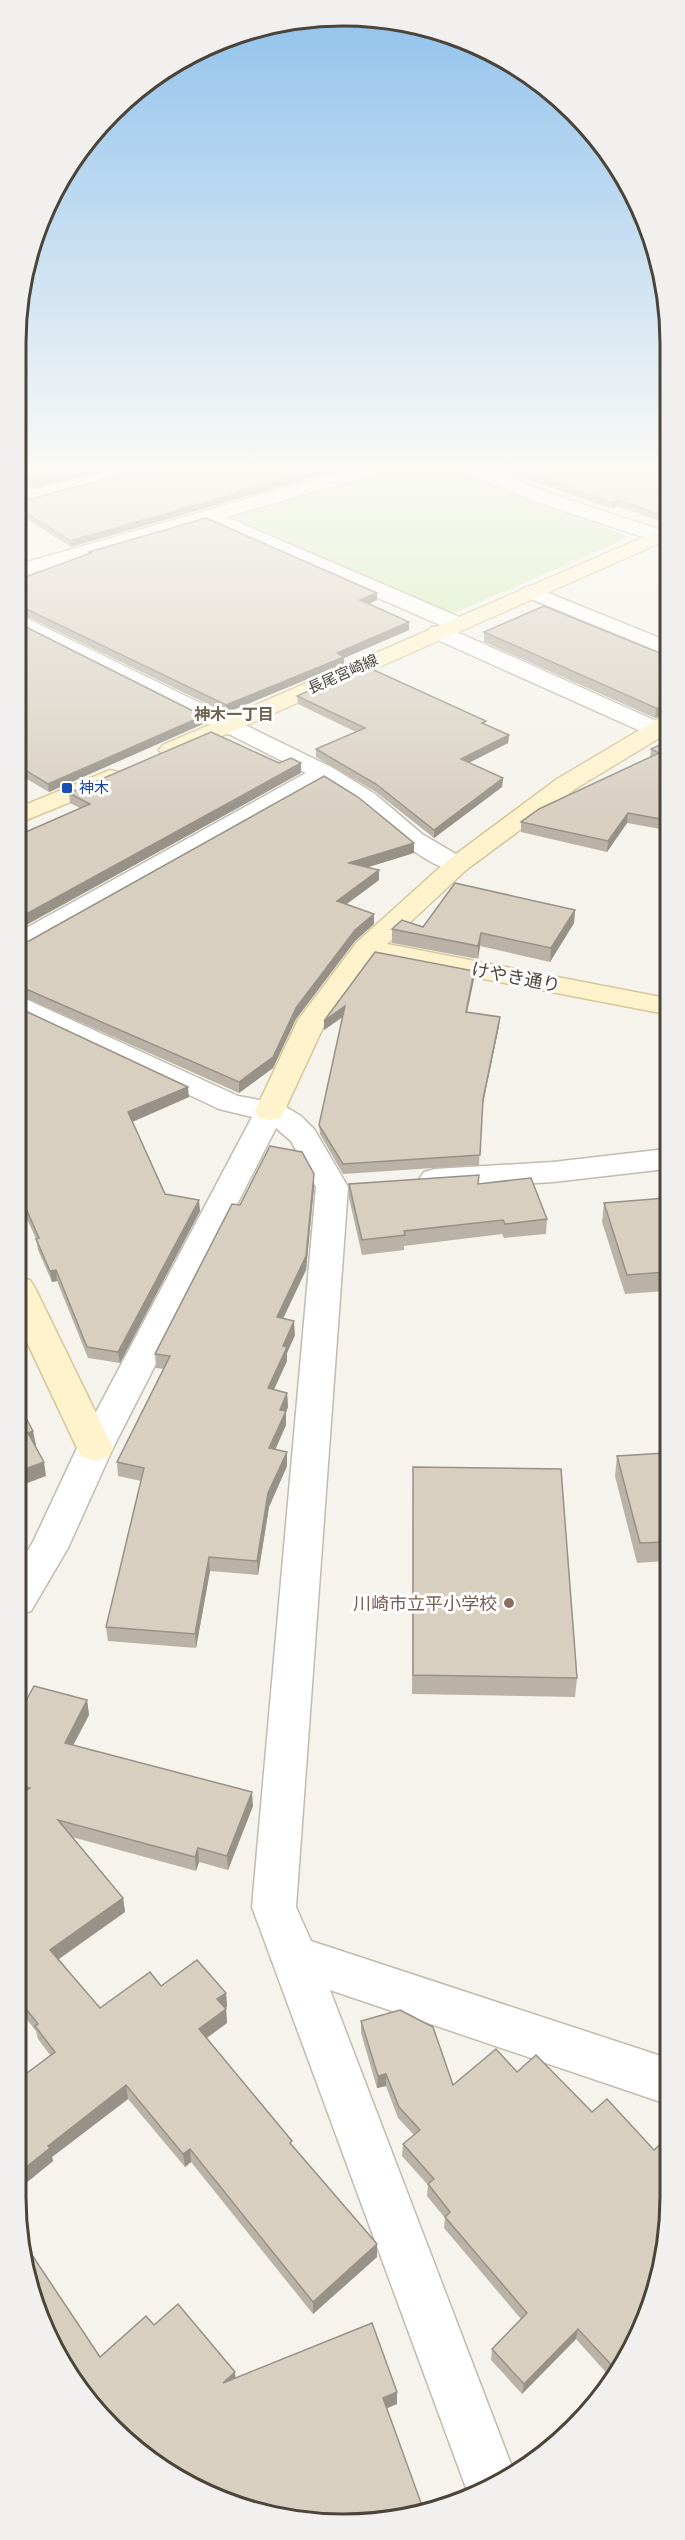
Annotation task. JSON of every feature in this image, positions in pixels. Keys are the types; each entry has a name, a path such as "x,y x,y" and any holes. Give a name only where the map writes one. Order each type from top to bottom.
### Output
{"street":[{"path":"352,584 660,727"},
{"name":"長尾宮崎線","path":"26,813 551,584"},
{"path":"531,592 660,646"},
{"path":"26,624 324,773 366,799 413,838 457,865"},
{"path":"26,1585 49,1548 95,1448 270,1111 312,1020 366,948 457,865 566,784 660,728"},
{"path":"26,939 324,773"},
{"name":"けやき通り","path":"366,948 660,1005"},
{"path":"26,1007 230,1103 270,1111 290,1123 349,1186 274,1907 295,1957 489,2479"},
{"path":"411,1181 553,1172 660,1160"},
{"path":"26,1305 95,1448"},
{"path":"295,1957 660,2079"}],"green space":[{"path":"377,584 523,584 457,612 445,613"}],"building":[{"path":"26,584 355,584 377,593 360,600 409,622 337,653 344,657 226,705 26,609"},
{"path":"544,606 660,653 660,707 656,708 484,632"},
{"path":"26,627 203,716 48,784 26,771"},
{"path":"365,666 486,721 482,723 509,735 461,759 503,778 434,830 376,784 316,749 365,728 297,696"},
{"path":"211,732 279,763 291,758 301,763 26,914 26,832 90,804 69,793"},
{"path":"660,745 660,819 628,813 608,841 521,822 539,809 659,753 651,749"},
{"path":"324,776 358,797 414,843 349,863 379,870 337,901 374,914 355,930 296,1008 273,1057 239,1082 26,989 26,941"},
{"path":"455,883 575,910 551,948 481,933 478,946 392,929 402,920 423,927"},
{"path":"375,952 474,971 466,1012 500,1017 483,1099 480,1155 343,1164 319,1125 345,1006 324,1021"},
{"path":"26,1011 188,1087 128,1112 165,1194 199,1200 118,1352 87,1347 56,1270 50,1271 36,1239 39,1238 26,1208"},
{"path":"270,1146 302,1152 314,1174 306,1256 277,1317 294,1321 283,1346 287,1347 268,1388 287,1393 280,1410 286,1411 269,1448 287,1452 268,1493 257,1561 209,1557 195,1634 106,1627 144,1468 117,1462 170,1356 155,1354 232,1204 240,1205"},
{"path":"479,1175 478,1184 531,1178 547,1219 505,1224 503,1220 404,1231 405,1235 362,1240 349,1184"},
{"path":"660,1198 660,1272 627,1275 604,1203"},
{"path":"26,1418 33,1431 28,1433 44,1462 26,1469"},
{"path":"660,1453 660,1542 640,1543 617,1456"},
{"path":"413,1467 561,1469 577,1678 413,1675"},
{"path":"34,1686 87,1700 65,1743 252,1792 227,1856 198,1848 195,1857 58,1820 123,1898 50,1950 100,2008 150,1972 161,1986 197,1960 226,1993 217,1999 226,2009 199,2029 292,2141 290,2143 377,2244 313,2302 190,2149 183,2154 126,2085 48,2146 50,2148 26,2167 26,2074 55,2052 35,2026 38,2024 26,2009 26,1791 30,1788 26,1787 26,1701"},
{"path":"400,2010 433,2027 453,2085 496,2049 517,2072 536,2055 592,2112 607,2099 654,2150 660,2145 659,2218 649,2280 627,2338 611,2365 578,2329 524,2384 492,2349 527,2313 445,2217 450,2212 428,2184 434,2179 403,2144 420,2130 399,2107 386,2074 378,2076 361,2021"},
{"path":"31,2253 100,2357 146,2316 154,2325 178,2304 235,2372 223,2383 372,2323 397,2392 383,2398 422,2505 363,2514 322,2514 260,2504 221,2490 166,2461 133,2436 104,2407 79,2374 58,2338 42,2299"}],"place":[{"name":"神木","path":"67,788"},
{"name":"川崎市立平小学校","path":"509,1603"}],"district":[{"name":"神木一丁目","path":"234,714"}]}
